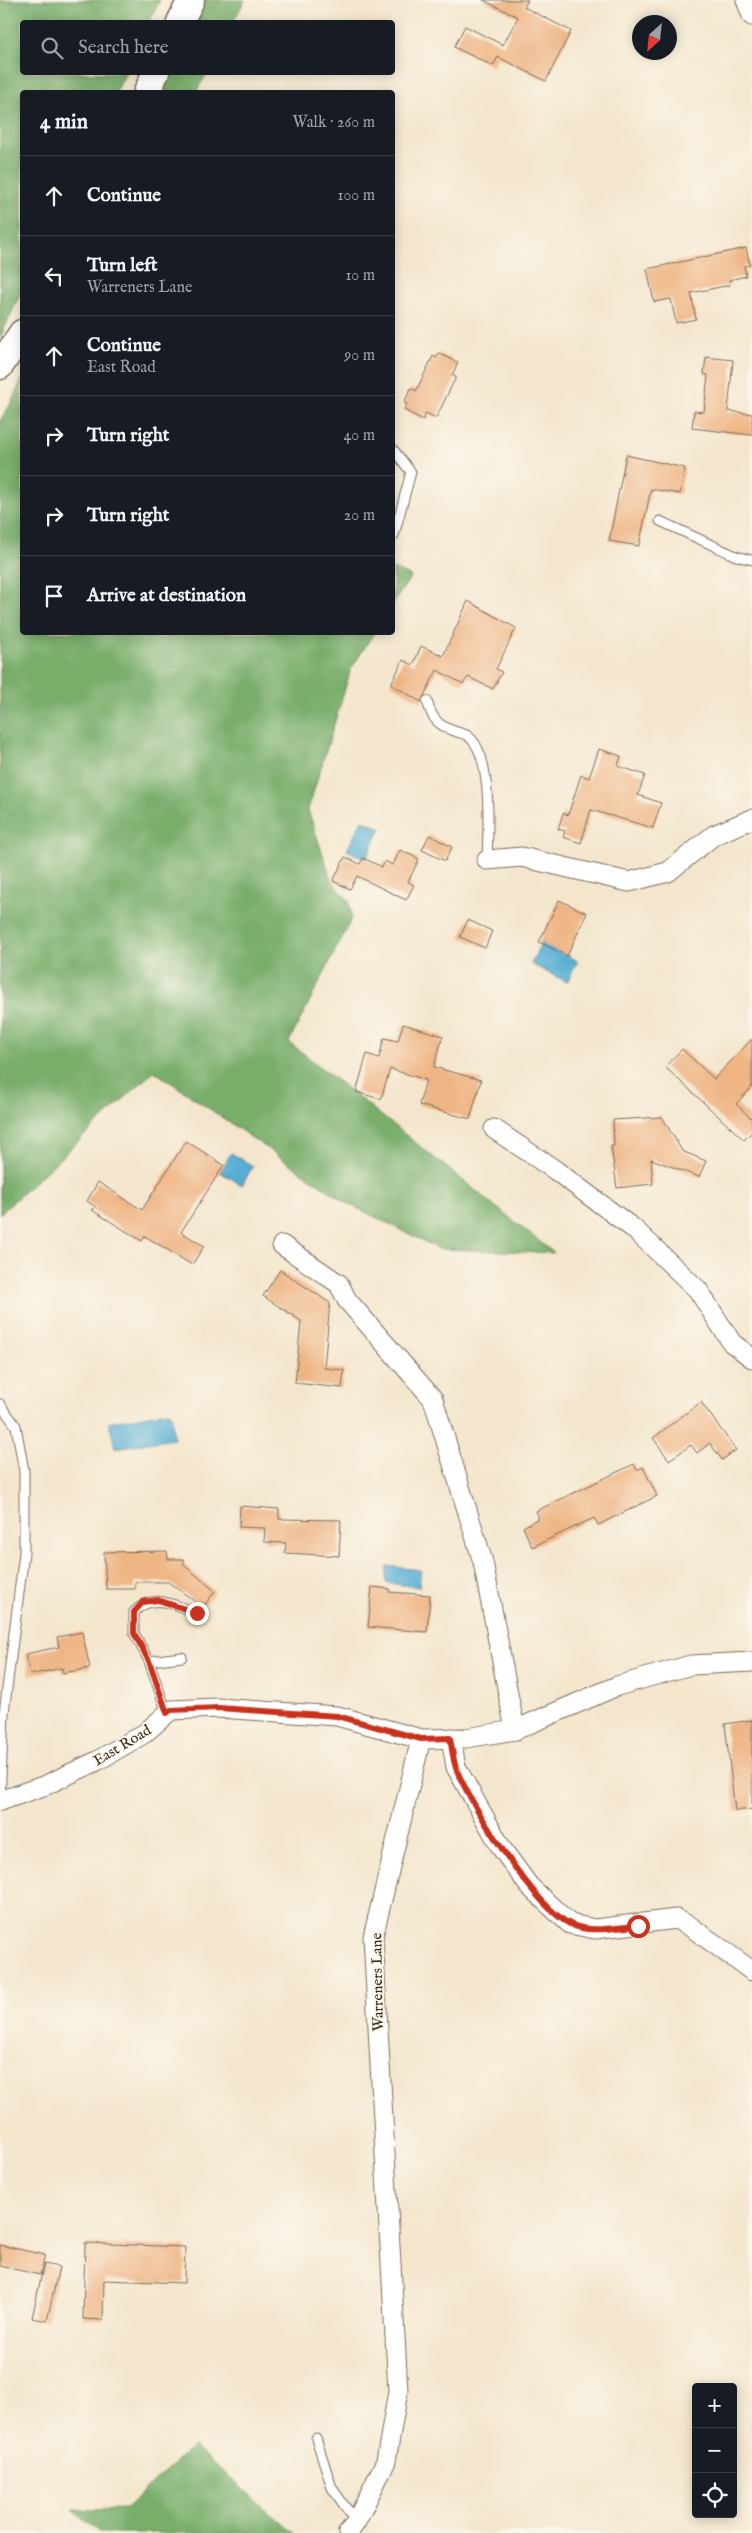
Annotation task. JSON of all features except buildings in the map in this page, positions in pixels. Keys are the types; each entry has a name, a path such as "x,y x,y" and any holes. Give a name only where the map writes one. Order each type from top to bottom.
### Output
{"main road":[{"path":"181,20 191,0"},
{"path":"148,90 155,75"},
{"path":"0,366 20,339"}],"street":[{"path":"746,0 752,16"},
{"path":"487,860 521,857 629,882 668,872 714,835 752,819"},
{"path":"494,1129 555,1170 634,1229 698,1290 732,1343 752,1358"},
{"path":"282,1245 339,1284 347,1300 433,1399 483,1562 515,1730"},
{"path":"167,1713 171,1710 219,1708 337,1716 421,1739 450,1738 515,1730 626,1683 690,1665 752,1662"},
{"name":"East Road","path":"0,1800 46,1785 97,1761 145,1733 167,1713"},
{"path":"450,1738 456,1767 502,1849 529,1886 570,1924 595,1929 676,1920 691,1927 752,1971"},
{"name":"Warreners Lane","path":"352,2528 386,2461 398,2391 373,1937 421,1739"}],"lane":[{"path":"395,452 411,472 395,531"},
{"path":"660,521 736,556 752,560"},
{"path":"427,701 431,716 440,726 468,736 482,757 489,820 487,860"},
{"path":"0,1404 16,1426 24,1471 24,1553 4,1713 0,1800"},
{"path":"167,1713 149,1661 134,1633 132,1624 134,1612 143,1602 158,1600 197,1613"},
{"path":"149,1661 182,1658"},
{"path":"316,2438 332,2488 352,2528"}],"green space":[{"path":"0,0 160,0 150,20 20,20 20,75 125,75 117,90 20,90 20,294 0,338"},
{"path":"205,0 245,0 234,20 195,20"},
{"path":"169,75 206,75 197,90 162,90"},
{"path":"20,383 20,635 373,635 351,669 308,810 332,881 349,901 352,918 289,1042 554,1253 439,1249 347,1203 154,1071 0,1214 0,420 9,407"},
{"path":"395,570 411,576 395,601"},
{"path":"193,2446 294,2533 100,2533 73,2510 125,2509"}],"water":[{"path":"362,820 381,828 366,859 347,850"},
{"path":"541,943 578,961 567,982 531,964"},
{"path":"231,1153 253,1166 242,1185 220,1172"},
{"path":"162,1411 171,1413 174,1439 115,1448 109,1422 156,1414"},
{"path":"387,1566 421,1570 419,1587 386,1583"}],"route":[{"path":"197,1613 158,1600 143,1602 134,1612 132,1624 134,1633 155,1675 167,1713 171,1710 219,1708 337,1716 421,1739 450,1738 456,1767 470,1796 502,1849 529,1886 554,1912 570,1924 595,1929 638,1926"}]}
